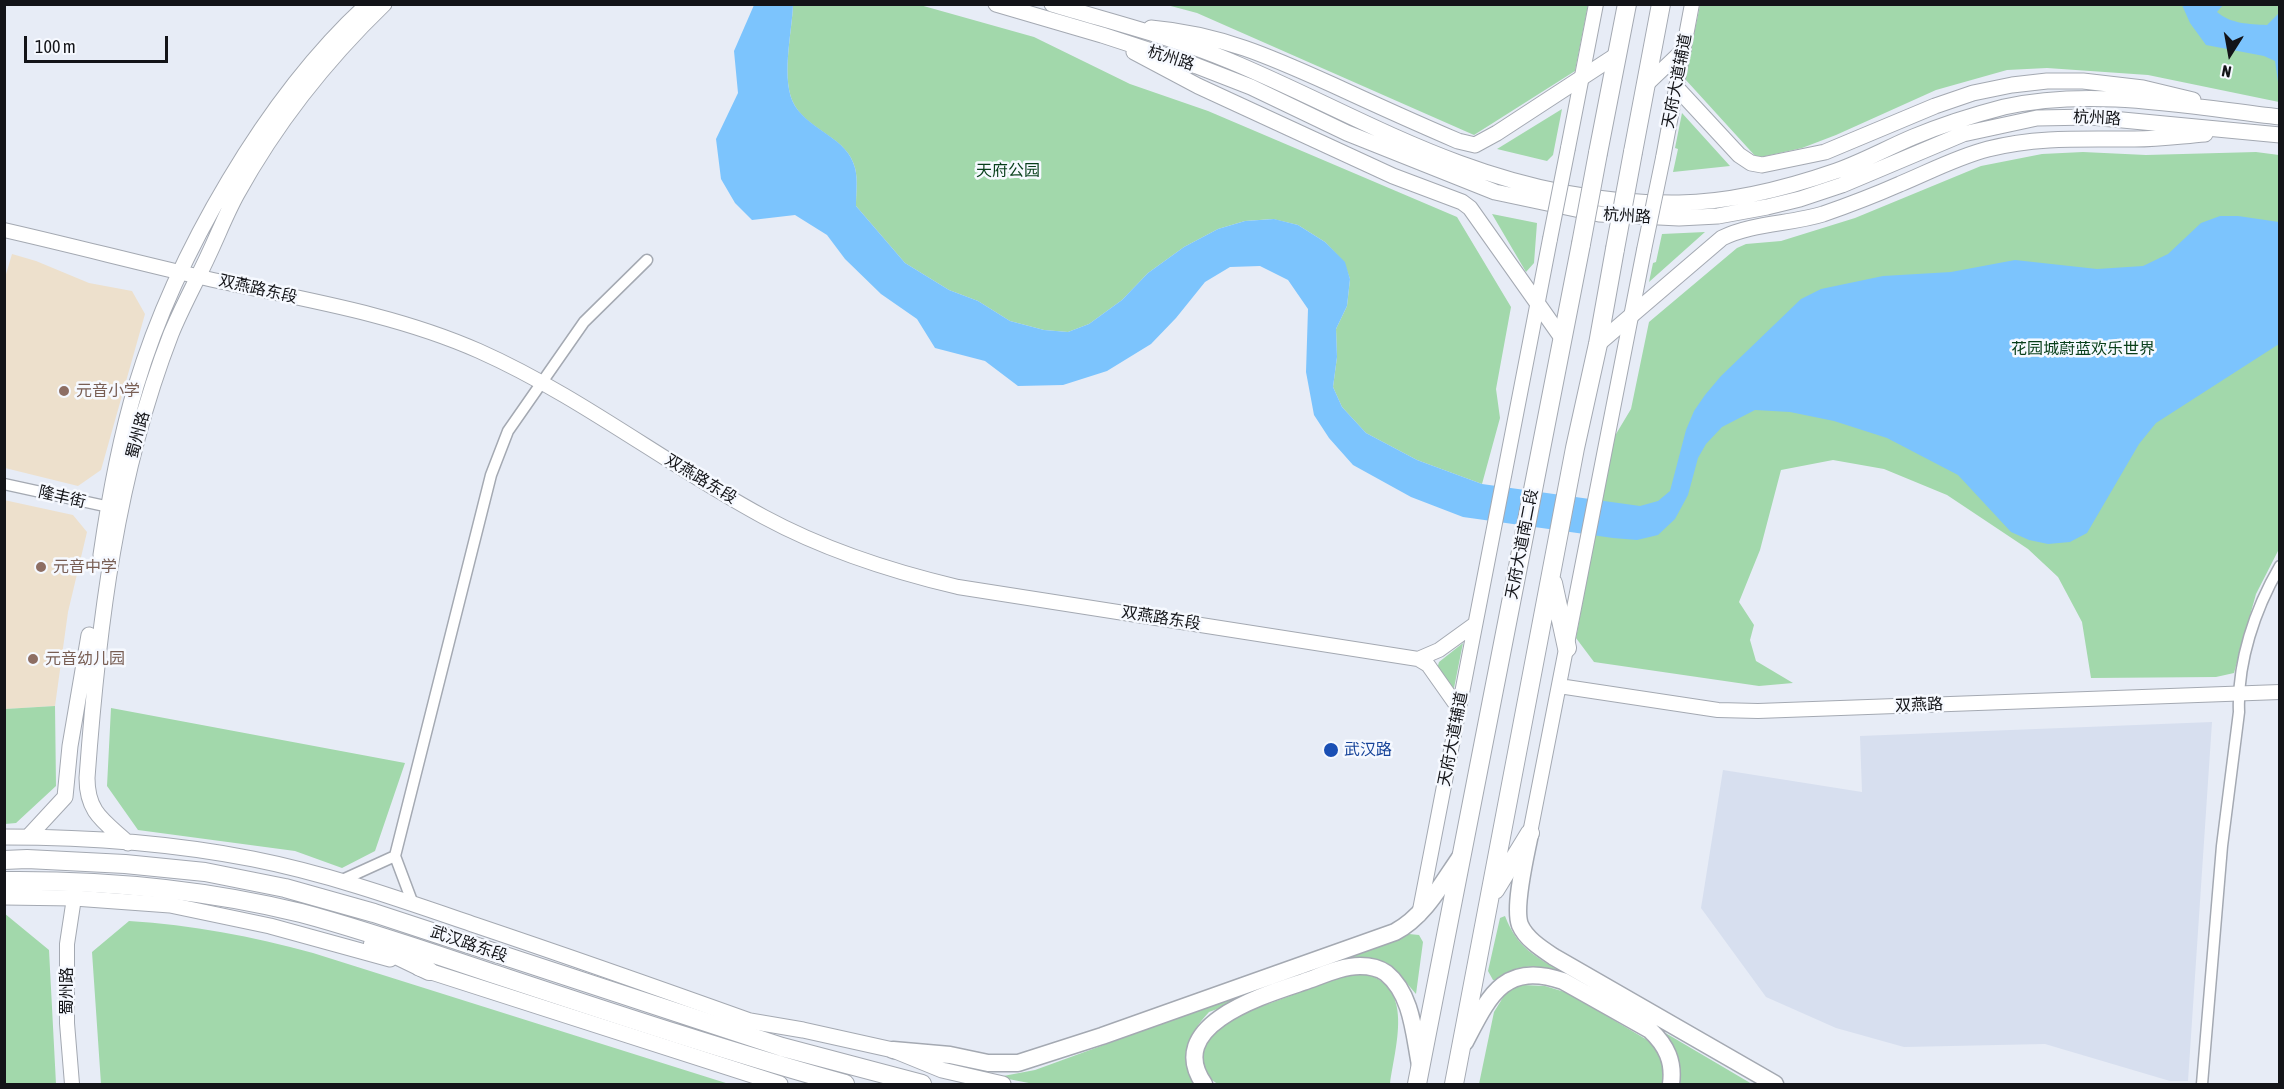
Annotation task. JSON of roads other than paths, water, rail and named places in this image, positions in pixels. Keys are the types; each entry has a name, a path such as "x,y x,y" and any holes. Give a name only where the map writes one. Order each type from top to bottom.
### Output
{"highway":[{"name":"天府大道南二段","path":"1419,1076 1627,4"},
{"name":"天府大道南二段","path":"1454,1084 1575,448 1598,344 1660,4"},
{"path":"1552,575 1567,648"},
{"path":"1488,902 1530,832"},
{"name":"武汉路东段","path":"4,860 125,864 205,872 285,888 374,913 782,1047 922,1084"},
{"name":"武汉路东段","path":"4,881 61,880 135,885 299,913 367,932 734,1053 845,1084"},
{"path":"299,913 429,971"}],"main road":[{"name":"蜀州路","path":"28,837 66,797 70,746 136,387 154,334 182,271 244,156 274,113 324,51 368,4"},
{"name":"蜀州路","path":"128,843 93,809 87,795 95,671 114,509 172,332 236,196 258,159 329,64 357,30 384,4"},
{"name":"杭州路","path":"996,4 1102,35 1240,82 1347,133 1495,192 1599,214 1679,218 1718,216 1767,207 1842,185 1963,134 2037,118 2091,117 2280,135"},
{"name":"杭州路","path":"1052,4 1227,60 1413,145 1460,164 1539,187 1600,199 1682,203 1718,200 1756,193 1838,170 1962,119 2034,102 2090,99 2280,117"},
{"path":"1124,26 1186,31 1236,44 1271,57 1468,144 1475,145 1618,54"},
{"path":"1102,35 1198,86 1393,176 1462,202 1470,208 1562,338"},
{"path":"1676,87 1739,155 1750,163 1762,165 1825,152 1935,106 1973,93 2047,81 2121,84 2171,94 2239,112"},
{"path":"1598,344 1722,238 1734,232 1808,219 1898,185 1953,160 2029,140 2155,139 2240,130"},
{"path":"1530,832 1518,911 1521,927 1533,942 1554,957 1775,1084"},
{"path":"4,837 71,837 188,849 252,859 340,881 413,904 750,1021 893,1050 950,1055 988,1063 1018,1063 1102,1036 1395,932 1408,925 1419,915 1462,855"},
{"path":"4,897 74,898 181,907 270,926 429,971 780,1084"},
{"path":"1204,1084 1194,1061 1196,1048 1202,1035 1227,1012 1264,995 1342,969 1358,966 1383,971 1404,994 1419,1076"},
{"path":"1458,1056 1488,999 1503,983 1533,974 1563,981 1650,1030 1661,1040 1671,1062 1671,1084"},
{"path":"893,1050 942,1070 1003,1084"}],"street":[{"path":"1538,304 1596,4"},
{"name":"天府大道辅道","path":"1632,315 1692,4"},
{"path":"1644,87 1684,50"},
{"name":"双燕路东段","path":"4,230 345,309 422,330 476,350 541,382 764,517 856,558 907,575 958,587 1418,659"},
{"path":"413,904 395,856 491,475 508,431 584,322 647,260"},
{"name":"天府大道辅道","path":"1419,915 1538,304"},
{"path":"1530,832 1632,315"},
{"name":"隆丰街","path":"4,484 114,509"},
{"path":"2202,1084 2222,846 2239,712 2238,693 2258,609 2280,566"},
{"path":"1418,659 1439,650 1475,624"},
{"path":"1418,659 1428,665 1459,709"},
{"name":"双燕路","path":"1559,686 1718,710 1758,711 2280,692"},
{"path":"340,881 395,856"},
{"name":"蜀州路","path":"72,1084 67,1023 67,944 74,898"}],"water":[{"path":"754,5 793,5 788,84 795,106 810,122 845,149 855,168 856,206 905,263 949,290 978,301 1010,321 1044,330 1068,332 1089,324 1122,300 1148,273 1184,247 1218,229 1245,221 1274,219 1298,225 1325,242 1345,262 1350,279 1347,306 1336,329 1337,357 1333,387 1342,407 1366,433 1417,460 1482,484 1640,506 1658,501 1670,491 1686,430 1694,411 1705,395 1721,376 1801,299 1821,289 1883,276 1951,272 2015,260 2097,269 2143,266 2168,254 2201,223 2220,216 2238,216 2279,222 2279,344 2156,423 2139,444 2087,533 2070,542 2048,544 2029,540 2011,532 1958,475 1887,438 1834,421 1790,412 1755,410 1722,427 1706,444 1698,458 1688,495 1675,519 1658,535 1637,540 1613,538 1463,517 1411,497 1353,465 1329,438 1314,415 1306,372 1308,309 1288,280 1260,266 1230,267 1205,282 1151,344 1107,371 1063,385 1018,386 985,361 935,348 917,319 881,294 845,259 827,235 795,215 752,220 735,203 721,179 716,139 738,93 734,51"},
{"path":"2182,5 2223,5 2217,12 2240,23 2267,25 2279,13 2279,89 2275,61 2264,56 2206,45 2190,23"}],"place":[{"name":"元音小学","path":"64,391"},
{"name":"元音中学","path":"41,567"},
{"name":"元音幼儿园","path":"33,659"},
{"name":"武汉路","path":"1331,750"}],"park label":[{"name":"天府公园","path":"1008,171"},
{"name":"花园城蔚蓝欢乐世界","path":"2083,349"}]}
